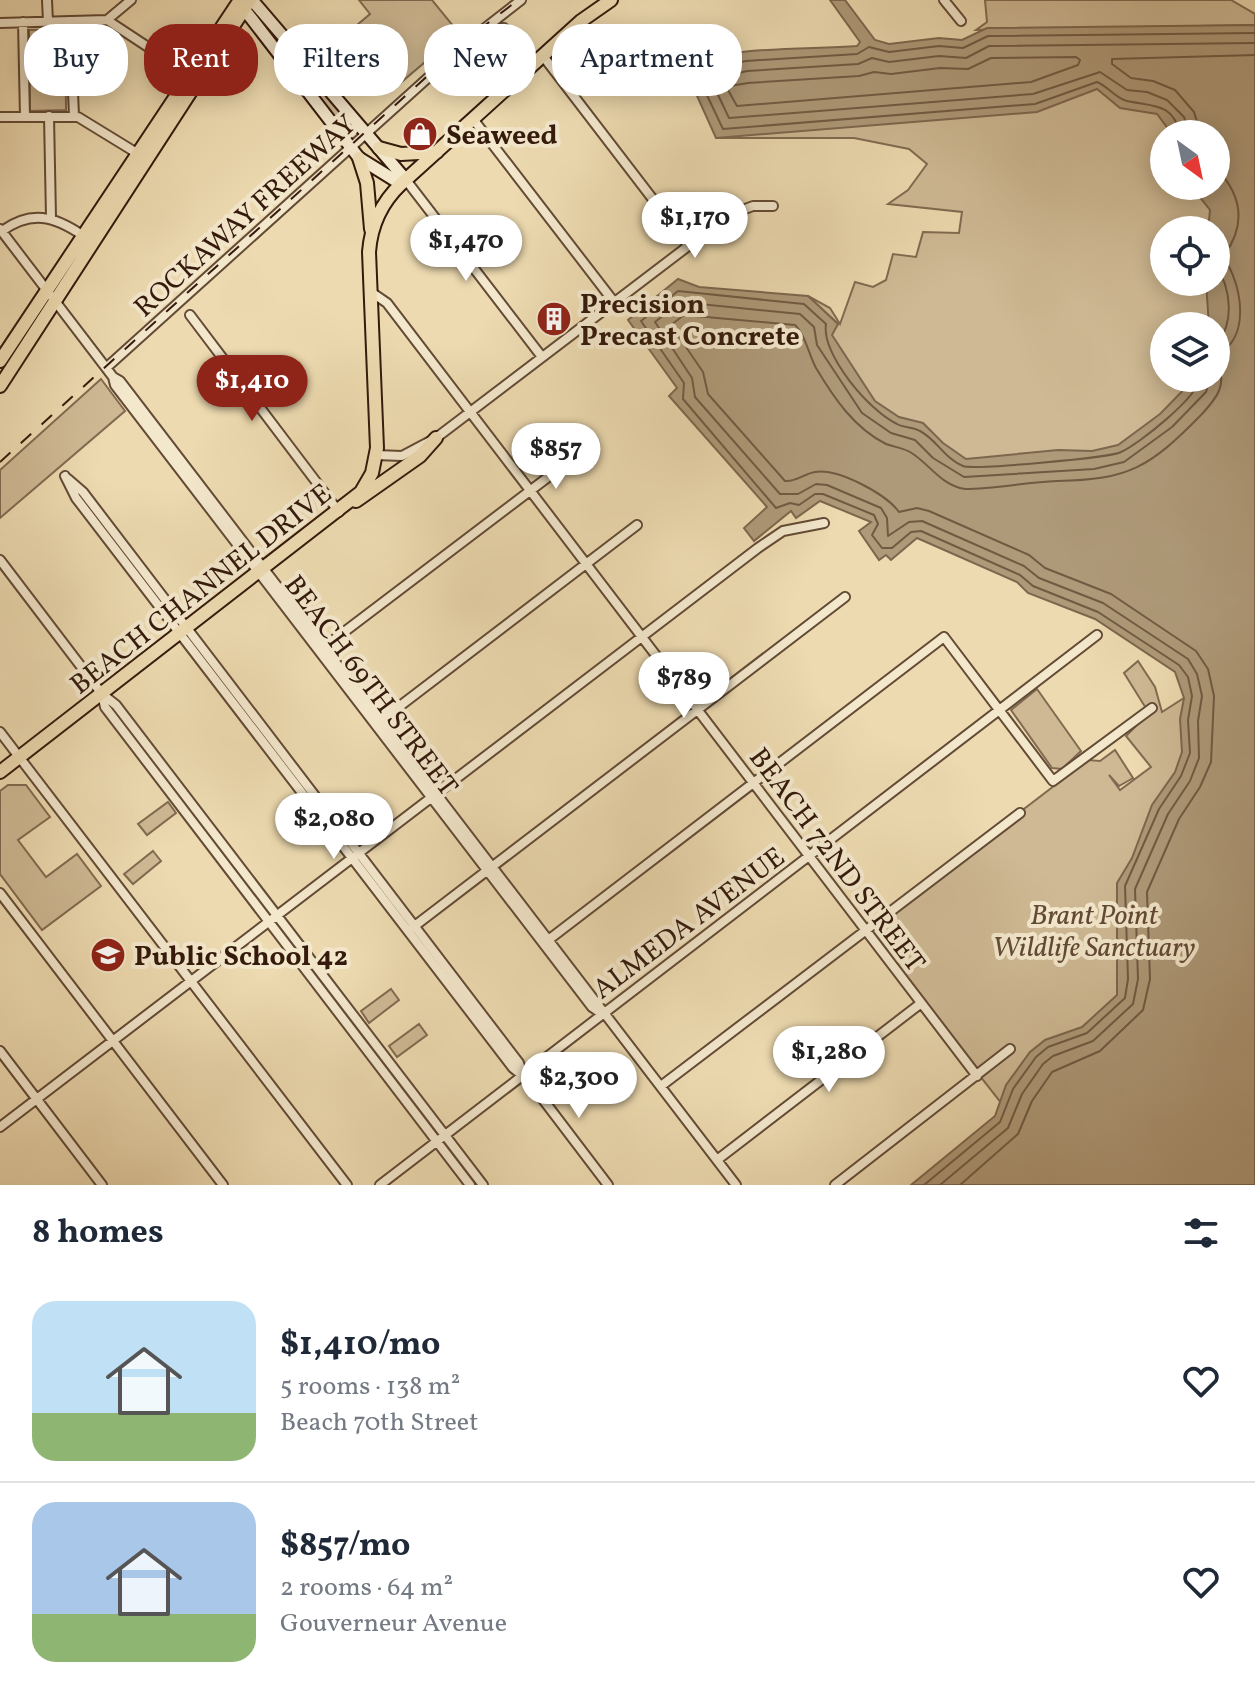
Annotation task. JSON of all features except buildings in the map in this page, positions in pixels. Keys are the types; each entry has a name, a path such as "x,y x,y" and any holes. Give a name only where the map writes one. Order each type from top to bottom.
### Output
{"main road":[{"name":"BEACH CHANNEL DRIVE","path":"0,772 344,508 368,482 376,455 371,233 382,206 600,0"},
{"name":"BEACH CHANNEL DRIVE","path":"581,21 611,0"},
{"path":"227,24 244,2"},
{"path":"0,386 143,156 244,2"},
{"path":"0,361 82,235 143,156 177,96"},
{"path":"379,148 401,154 437,152"},
{"path":"355,153 368,188 371,233"},
{"path":"344,508 368,496 420,456 436,438"}],"street":[{"path":"47,0 48,22"},
{"path":"107,20 131,0"},
{"name":"ROCKAWAY FREEWAY","path":"106,368 355,153 367,134 471,39 521,0"},
{"path":"944,0 961,21"},
{"path":"244,2 379,148 542,357"},
{"path":"244,2 355,153 407,184"},
{"path":"0,23 107,20 144,44"},
{"path":"70,21 74,116"},
{"path":"23,22 25,117"},
{"path":"538,60 688,245"},
{"path":"49,116 51,218"},
{"path":"0,117 74,116 143,156"},
{"path":"473,119 614,302"},
{"path":"376,455 408,454 436,438 733,212 753,206 773,206"},
{"path":"1,230 24,219 51,218 82,235"},
{"name":"BEACH 69TH STREET","path":"1,230 113,377 115,385 736,1185"},
{"name":"BEACH 72ND STREET","path":"371,292 387,303 977,1076"},
{"path":"190,315 344,508"},
{"path":"322,649 564,465"},
{"path":"184,631 76,498 65,476 83,492 184,631 473,1009 519,1063 524,1075 608,1185"},
{"path":"0,1127 779,533 824,523"},
{"path":"378,722 637,525"},
{"path":"0,560 102,694 113,701 483,1185"},
{"path":"411,928 845,597"},
{"name":"ALMEDA AVENUE","path":"380,1185 1097,635"},
{"path":"546,942 944,637 1053,781 1152,708"},
{"path":"102,694 107,711 470,1185"},
{"path":"0,732 347,1185"},
{"path":"661,1086 1020,813"},
{"path":"0,893 223,1185"},
{"path":"717,1160 920,1004"},
{"path":"835,1185 1010,1049"},
{"path":"0,1051 102,1185"}],"green space":[{"path":"359,0 432,0 452,24 424,24 424,63 408,76 408,24 358,24 370,14"},
{"path":"985,0 1231,0 1255,14 1255,25 976,30 987,22"},
{"path":"262,18 274,32 274,41 258,21"},
{"path":"1094,81 1155,97 1171,120 1150,120 1150,200 1210,200 1213,216 1150,216 1150,296 1216,296 1216,312 1150,312 1150,392 1189,392 1162,421 1117,450 988,471 887,420 829,337 838,324 808,296 830,308 840,324 855,282 873,287 886,280 893,254 916,257 923,232 959,233 962,212 888,204 908,190 927,164 909,149 854,138 716,138"},
{"path":"30,96 66,96 66,110 30,111"},
{"path":"317,96 328,96 356,129 348,136"},
{"path":"101,379 125,411 0,518 0,470"},
{"name":"Brant Point Wildlife Sanctuary","path":"1138,661 1155,687 1162,712 1184,698 1255,747 1035,1146 865,930 1088,760 1100,761 1115,750 1133,778 1119,786 1109,775 1120,790 1151,767 1126,736 1149,713 1124,673"},
{"path":"1037,689 1081,751 1062,769 1052,768 1011,710"},
{"path":"8,785 26,785 50,817 18,840 46,877 77,854 101,886 42,930 0,874 0,791"},
{"path":"168,802 176,813 147,835 138,824"},
{"path":"153,851 161,861 133,884 124,874"},
{"path":"391,989 399,1000 369,1023 361,1011"},
{"path":"419,1024 427,1035 397,1057 389,1046"}],"water":[{"path":"830,0 845,0 875,40 889,44 939,38 962,40 987,28 1255,25 1255,1185 911,1185 995,1116 1006,1085 1030,1052 1045,1040 1082,1027 1117,995 1117,883 1132,858 1152,805 1175,772 1182,752 1180,719 1184,698 1175,672 1095,619 1028,593 1017,582 917,538 891,560 886,555 879,560 859,531 871,522 820,501 796,518 791,511 754,541 744,528 767,507 669,396 677,388 628,320 678,279 699,287 808,296 838,324 832,335 875,401 899,417 923,423 943,443 966,459 1058,450 1092,451 1118,445 1160,414 1181,392 1230,392 1230,312 1208,312 1207,296 1230,296 1230,216 1209,216 1210,210 1202,200 1230,200 1230,120 1162,120 1157,114 1120,108 1097,89 1037,112 716,138 697,96 742,96 742,52 857,46 860,42"}],"railway":[{"path":"0,462 475,33 518,0"}],"place":[{"name":"Seaweed","path":"420,134"},
{"name":"Precision Precast Concrete","path":"554,319"},
{"name":"Public School 42","path":"108,955"}]}
